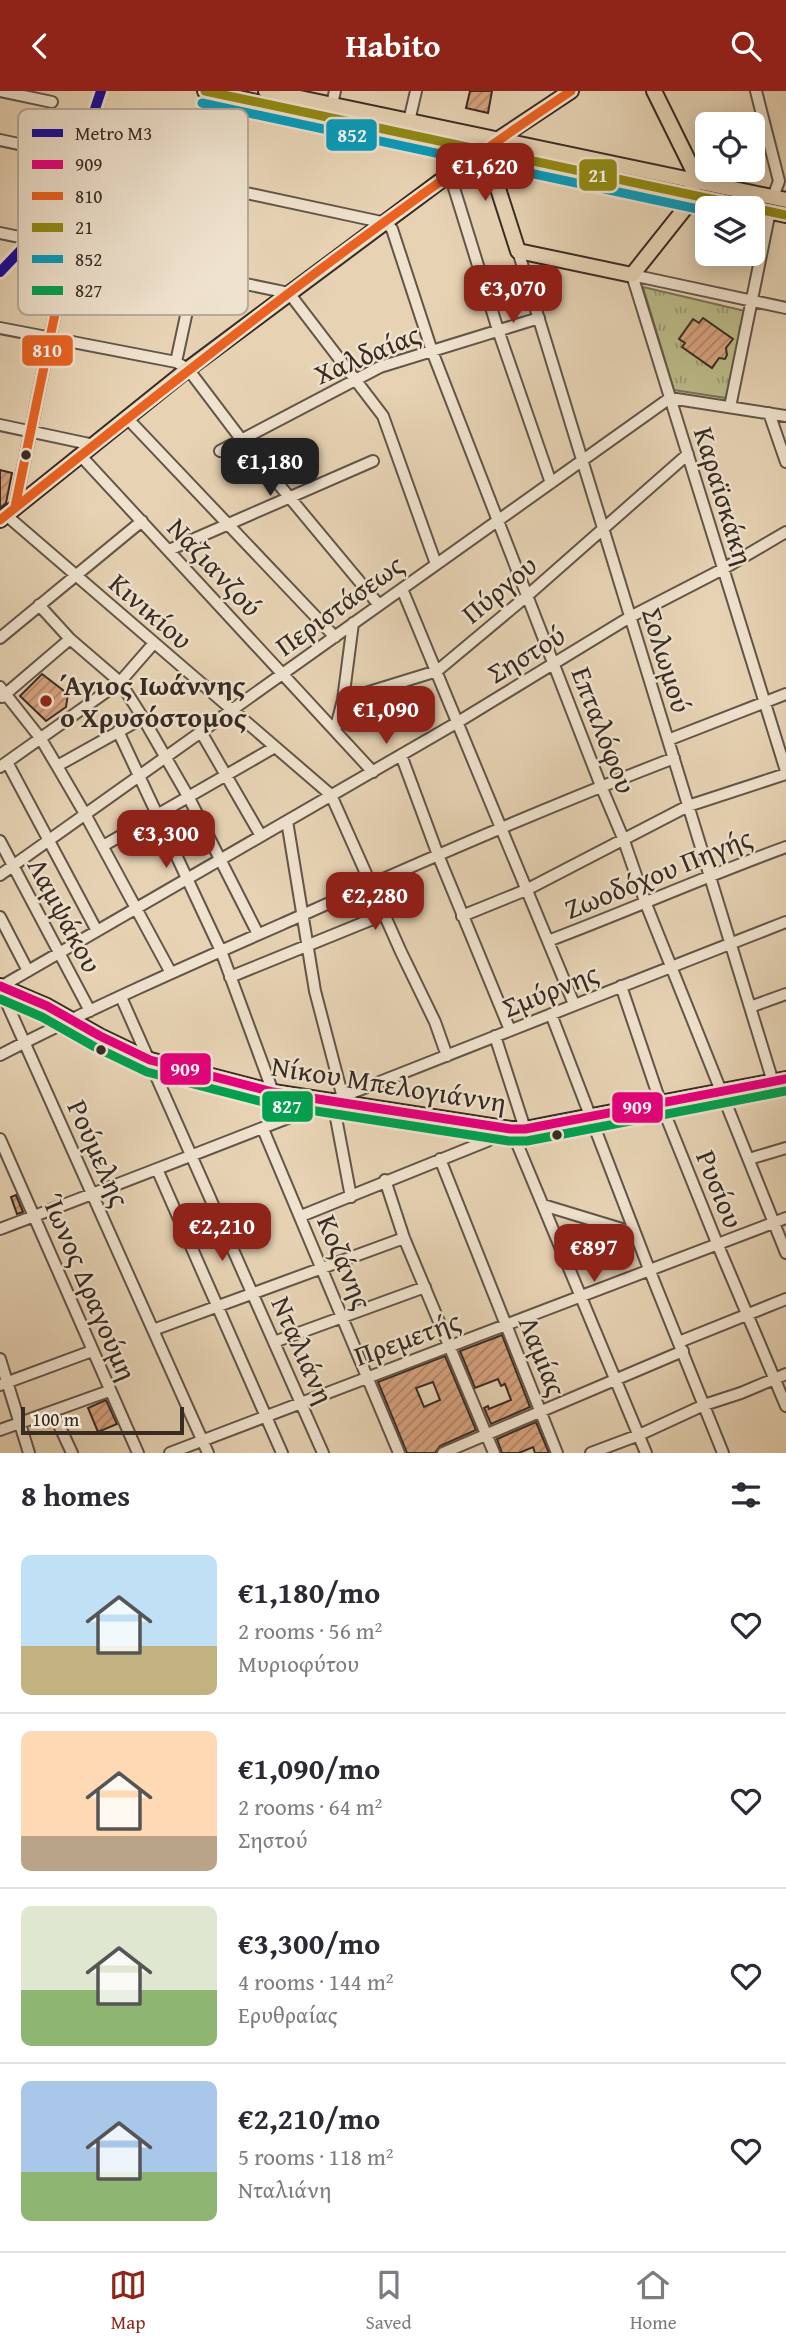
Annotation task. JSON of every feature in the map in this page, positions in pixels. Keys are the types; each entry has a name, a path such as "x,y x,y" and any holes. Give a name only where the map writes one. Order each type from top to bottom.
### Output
{"main road":[{"path":"205,91 440,141 492,147 776,202 786,215"},
{"path":"266,91 333,98 492,147"},
{"path":"7,514 128,419 182,366 289,293 571,91"},
{"path":"492,147 493,173 519,251 632,275 686,207 693,187 694,172 654,91"},
{"path":"440,141 454,158 452,174"},
{"name":"Νίκου Μπελογιάννη","path":"1,987 23,994 100,1037 150,1060 273,1092 518,1129 722,1093 779,1080"}],"street":[{"path":"0,91 52,102"},
{"path":"97,109 101,91"},
{"path":"409,121 416,91"},
{"path":"730,407 751,300 782,180 756,91"},
{"path":"224,109 226,96"},
{"path":"0,140 18,144"},
{"path":"452,174 498,330 551,483"},
{"path":"248,193 386,223"},
{"name":"Επταλόφου","path":"386,223 392,229 432,351 623,838 646,904 786,1252"},
{"path":"0,233 18,237"},
{"name":"Σολωμού","path":"519,251 730,944 750,1007 779,1080"},
{"path":"632,275 786,308"},
{"name":"Καραϊσκάκη","path":"632,275 786,773"},
{"path":"248,285 289,293 372,399 387,423 436,564"},
{"path":"7,514 31,432 55,315"},
{"path":"182,366 189,315"},
{"name":"Χαλδαίας","path":"220,451 356,379 398,360 539,318"},
{"path":"0,328 182,366 379,605"},
{"path":"670,398 786,416"},
{"name":"Περιστάσεως","path":"0,875 670,398"},
{"path":"769,413 786,461"},
{"path":"128,419 335,637"},
{"path":"0,425 94,445"},
{"name":"Πύργου","path":"343,700 437,671 688,454"},
{"name":"Ναζιανζού","path":"81,456 373,772"},
{"path":"169,550 373,461"},
{"name":"Κινικίου","path":"7,514 331,796"},
{"path":"0,638 142,521"},
{"name":"Σηστού","path":"1,987 373,772 631,617 723,569 786,532"},
{"path":"402,589 574,1004"},
{"path":"39,605 70,639 120,682 189,798 258,934"},
{"path":"335,731 343,700 353,623"},
{"path":"70,639 2,693 41,739 103,846 171,973"},
{"path":"97,931 3,764 120,682 154,643"},
{"path":"668,740 786,694"},
{"path":"57,767 143,717"},
{"path":"118,731 221,951 273,1092"},
{"path":"201,732 261,837"},
{"path":"103,846 275,747"},
{"path":"401,755 462,916 510,1030"},
{"path":"0,1055 71,1019 258,934 601,786 674,758"},
{"path":"462,916 526,890 688,806 786,773"},
{"path":"331,796 435,1021 447,1056"},
{"path":"287,821 315,991 338,1100 351,1197"},
{"name":"Λαμψάκου","path":"0,841 90,1011"},
{"name":"Ζωοδόχου Πηγής","path":"548,941 646,904 709,875 786,847"},
{"path":"230,977 385,914"},
{"path":"0,917 27,971"},
{"name":"Σμύρνης","path":"0,1229 338,1100 786,922"},
{"name":"Ρυσίου","path":"621,986 661,1104 748,1315 780,1376 786,1406"},
{"name":"Ρούμελης","path":"1,987 208,1453"},
{"path":"750,1007 786,994"},
{"name":"Νταλιάνη","path":"121,996 323,1453"},
{"path":"551,1014 723,1453"},
{"path":"495,1036 518,1129 543,1205 646,1453"},
{"name":"Κοζάνης","path":"263,1129 399,1453"},
{"path":"301,1216 351,1197 385,1180 518,1129"},
{"name":"Ίωνος Δραγούμη","path":"0,1139 138,1453"},
{"path":"749,1159 786,1148"},
{"name":"Λαμίας","path":"440,1159 557,1453"},
{"path":"157,1169 282,1453"},
{"path":"385,1180 404,1238 494,1453"},
{"path":"543,1205 635,1233"},
{"name":"Πρεμετής","path":"170,1453 786,1218"},
{"path":"153,1330 404,1238"},
{"path":"274,1342 425,1287"},
{"path":"443,1453 615,1381 681,1347 786,1299"},
{"path":"4,1384 92,1351"},
{"path":"0,1359 4,1384 29,1453"},
{"path":"591,1453 780,1376"},
{"path":"0,1430 109,1391"},
{"path":"54,1412 72,1453"}],"green space":[{"path":"643,287 745,311 726,398 674,390"}],"building":[{"path":"470,91 492,91 488,113 466,108"},
{"path":"703,318 733,339 726,348 725,359 719,358 712,368 682,347 685,343 679,339 693,319 699,323"},
{"path":"0,470 12,473 6,503 0,508"},
{"name":"Άγιος Ιωάννης ο Χρυσόστομος","path":"42,674 68,694 66,707 46,721 20,696"},
{"path":"16,1195 23,1212 17,1214 11,1197"},
{"path":"502,1335 530,1407 491,1424 484,1408 488,1406 489,1409 511,1400 505,1384 501,1386 498,1379 475,1388 460,1351"},
{"path":"445,1356 476,1430 440,1446 435,1453 407,1453 378,1382","holes":["433,1382 440,1400 424,1407 416,1388"]},
{"path":"106,1400 117,1424 98,1432 88,1408"},
{"path":"536,1422 549,1453 535,1453 533,1447 519,1453 502,1453 497,1439"}],"metro line":[{"name":"Μ3","path":"95,109 101,91"},
{"name":"Μ3","path":"0,272 18,253"}],"transit line":[{"name":"810","path":"97,109 101,91"},
{"name":"21","path":"205,91 786,215"},
{"name":"810","path":"0,520 352,245 571,91"},
{"name":"852","path":"202,103 230,109"},
{"name":"852","path":"248,113 695,208"},
{"name":"810","path":"15,507 55,315"},
{"name":"909","path":"0,986 47,1006 150,1060 273,1092 511,1129 525,1129 786,1079"},
{"name":"827","path":"0,999 42,1017 147,1072 271,1104 509,1141 527,1141 786,1091"}],"place":[{"name":"Άγιος Ιωάννης ο Χρυσόστομος","path":"46,701"}]}
